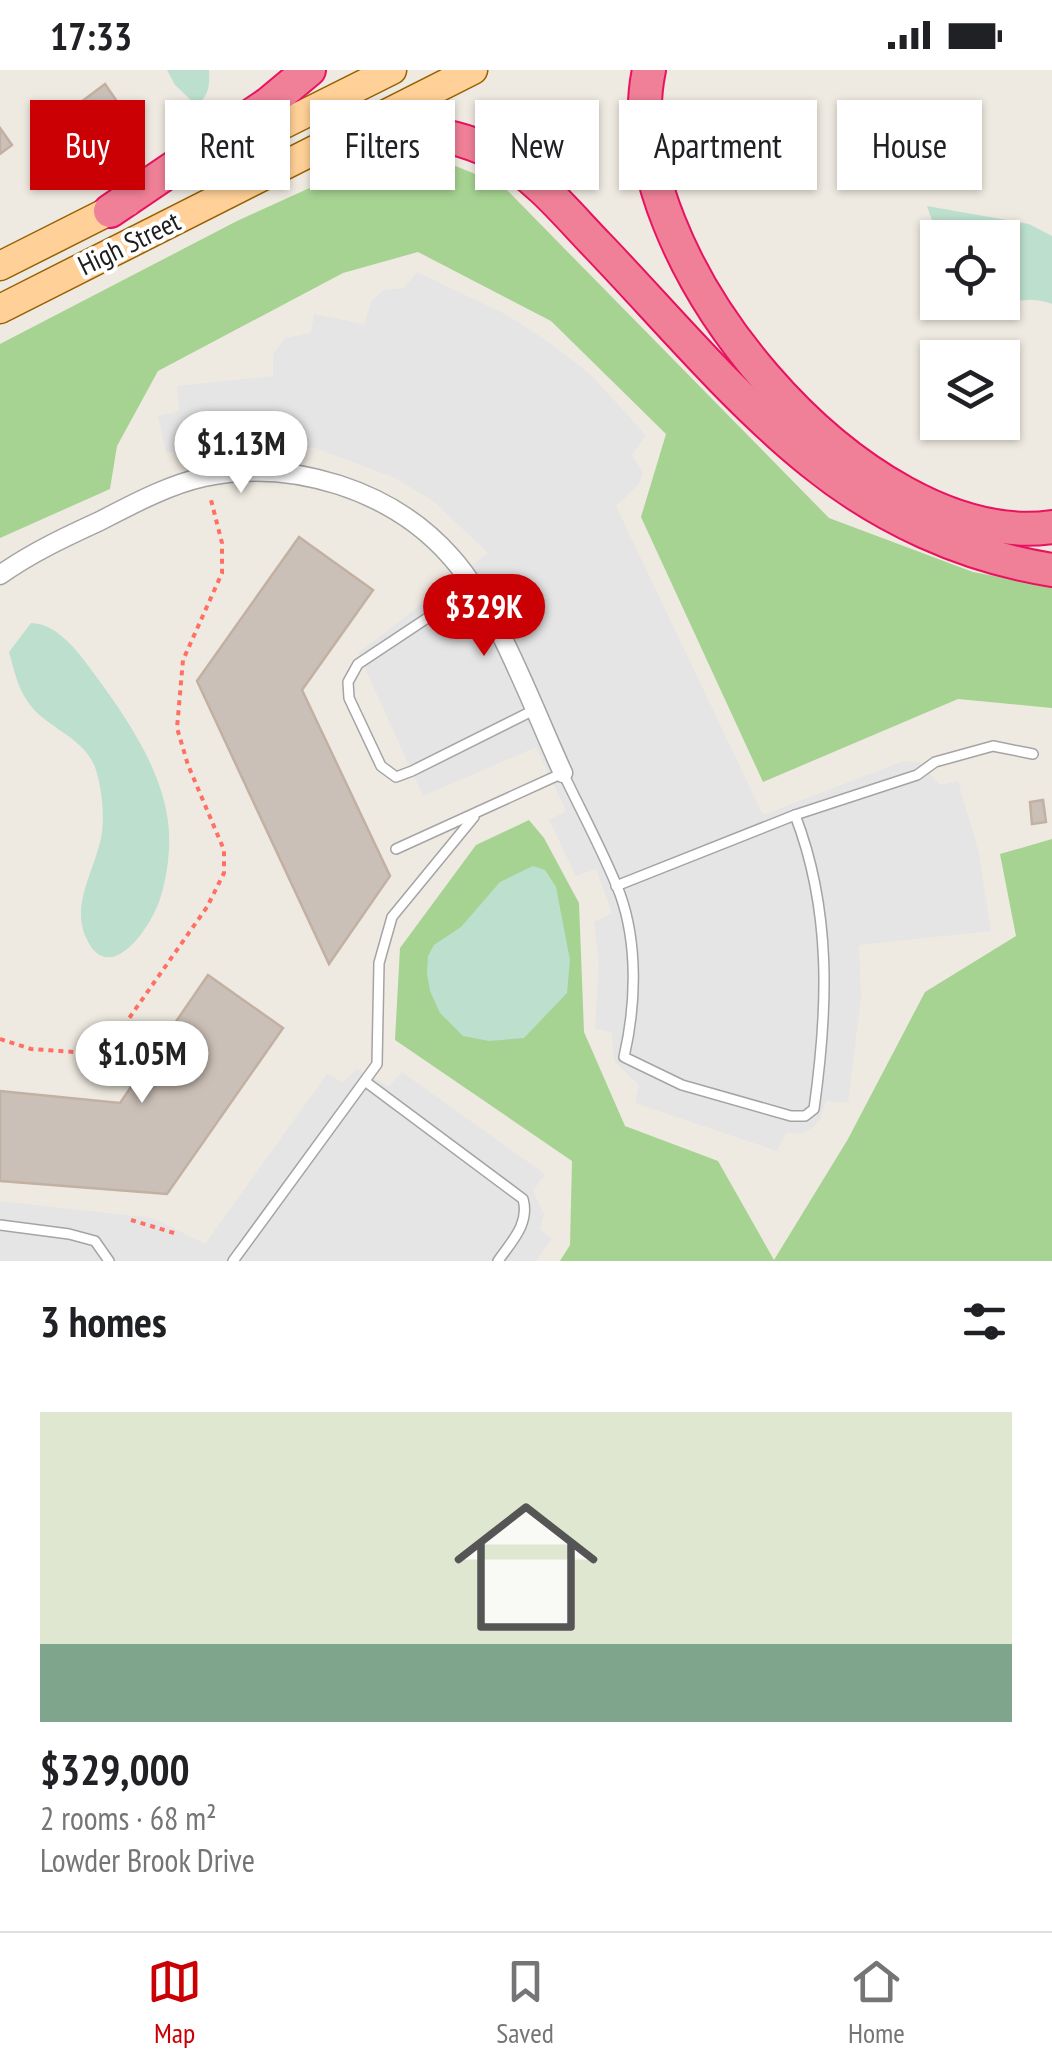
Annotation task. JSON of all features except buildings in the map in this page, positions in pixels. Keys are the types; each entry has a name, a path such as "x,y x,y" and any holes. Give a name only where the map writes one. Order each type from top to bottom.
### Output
{"highway":[{"path":"110,210 268,104 310,70"},
{"path":"649,70 647,133 657,180 675,233 718,318 774,389 837,447 925,502 963,518 997,526 1052,527"},
{"path":"455,140 472,143 504,159 547,193 766,421 827,474 864,500 925,532 998,558 1052,570"}],"main road":[{"name":"High Street","path":"0,266 392,70"},
{"name":"High Street","path":"414,100 472,70"},
{"name":"High Street","path":"0,310 310,153"}],"street":[{"path":"0,575 52,544 148,497 205,477 246,472 290,474 365,494 426,533 474,587 563,773"}],"lane":[{"path":"474,587 358,664 348,682 349,698 381,766 396,776 412,771 534,710"},
{"path":"616,886 795,816 917,776 936,762 993,746 1033,754"},
{"path":"396,849 563,773 616,886 633,959 632,1011 624,1057 682,1085 791,1116 805,1116 814,1109 826,988 822,914 810,856 795,816"},
{"path":"233,1261 376,1064 379,963 392,917 478,812"},
{"path":"366,1082 523,1200 527,1212 521,1228 498,1261"},
{"path":"0,1225 96,1241 109,1261"}],"path":[{"path":"0,1039 31,1048 104,1054 207,907 224,874 224,850 176,728 183,660 218,586 224,558 205,477"},
{"path":"131,1220 174,1232"}],"green space":[{"path":"167,70 209,70 209,85 202,100 191,100 175,85"},
{"path":"455,166 475,174 475,190 507,190 829,518 973,572 1052,587 1052,708 958,699 763,782 641,517 666,434 551,321 418,252 343,273 158,371 117,446 110,489 0,538 0,344 237,221 310,188 455,190"},
{"path":"927,206 1006,220 932,220"},
{"path":"1020,222 1052,236 1052,304 1020,301"},
{"path":"31,623 60,635 92,670 142,746 164,802 169,849 161,896 139,937 116,956 104,957 94,950 81,921 83,897 102,830 96,770 83,749 28,702 9,652"},
{"path":"529,820 544,838 579,903 584,1032 625,1126 718,1161 774,1260 848,1139 925,992 1016,936 1000,854 1052,839 1052,1261 560,1261 570,1245 572,1161 395,1040 400,948 476,845"},
{"path":"533,866 545,870 556,887 570,960 567,993 524,1038 489,1041 463,1036 440,1013 430,991 428,956 434,945 461,927 500,882"}],"shaded area":[{"path":"417,272 507,315 550,343 590,374 646,435 632,455 643,472 639,484 616,506 763,815 903,761 919,762 940,785 958,781 979,853 991,931 859,945 861,997 848,1103 826,1101 820,1120 799,1134 786,1133 777,1151 635,1103 639,1085 614,1061 612,1032 595,1029 599,963 594,922 612,913 596,869 576,876 549,820 566,811 536,747 423,796 358,653 488,553 433,501 395,478 315,448 251,444 166,453 158,416 179,411 177,386 273,376 273,354 285,338 311,333 314,314 364,324 372,300 384,290 404,288"},
{"path":"357,1069 389,1086 402,1072 545,1174 533,1191 544,1214 540,1229 552,1239 536,1261 0,1261 0,1201 153,1218 205,1244 327,1074 343,1082"}]}
